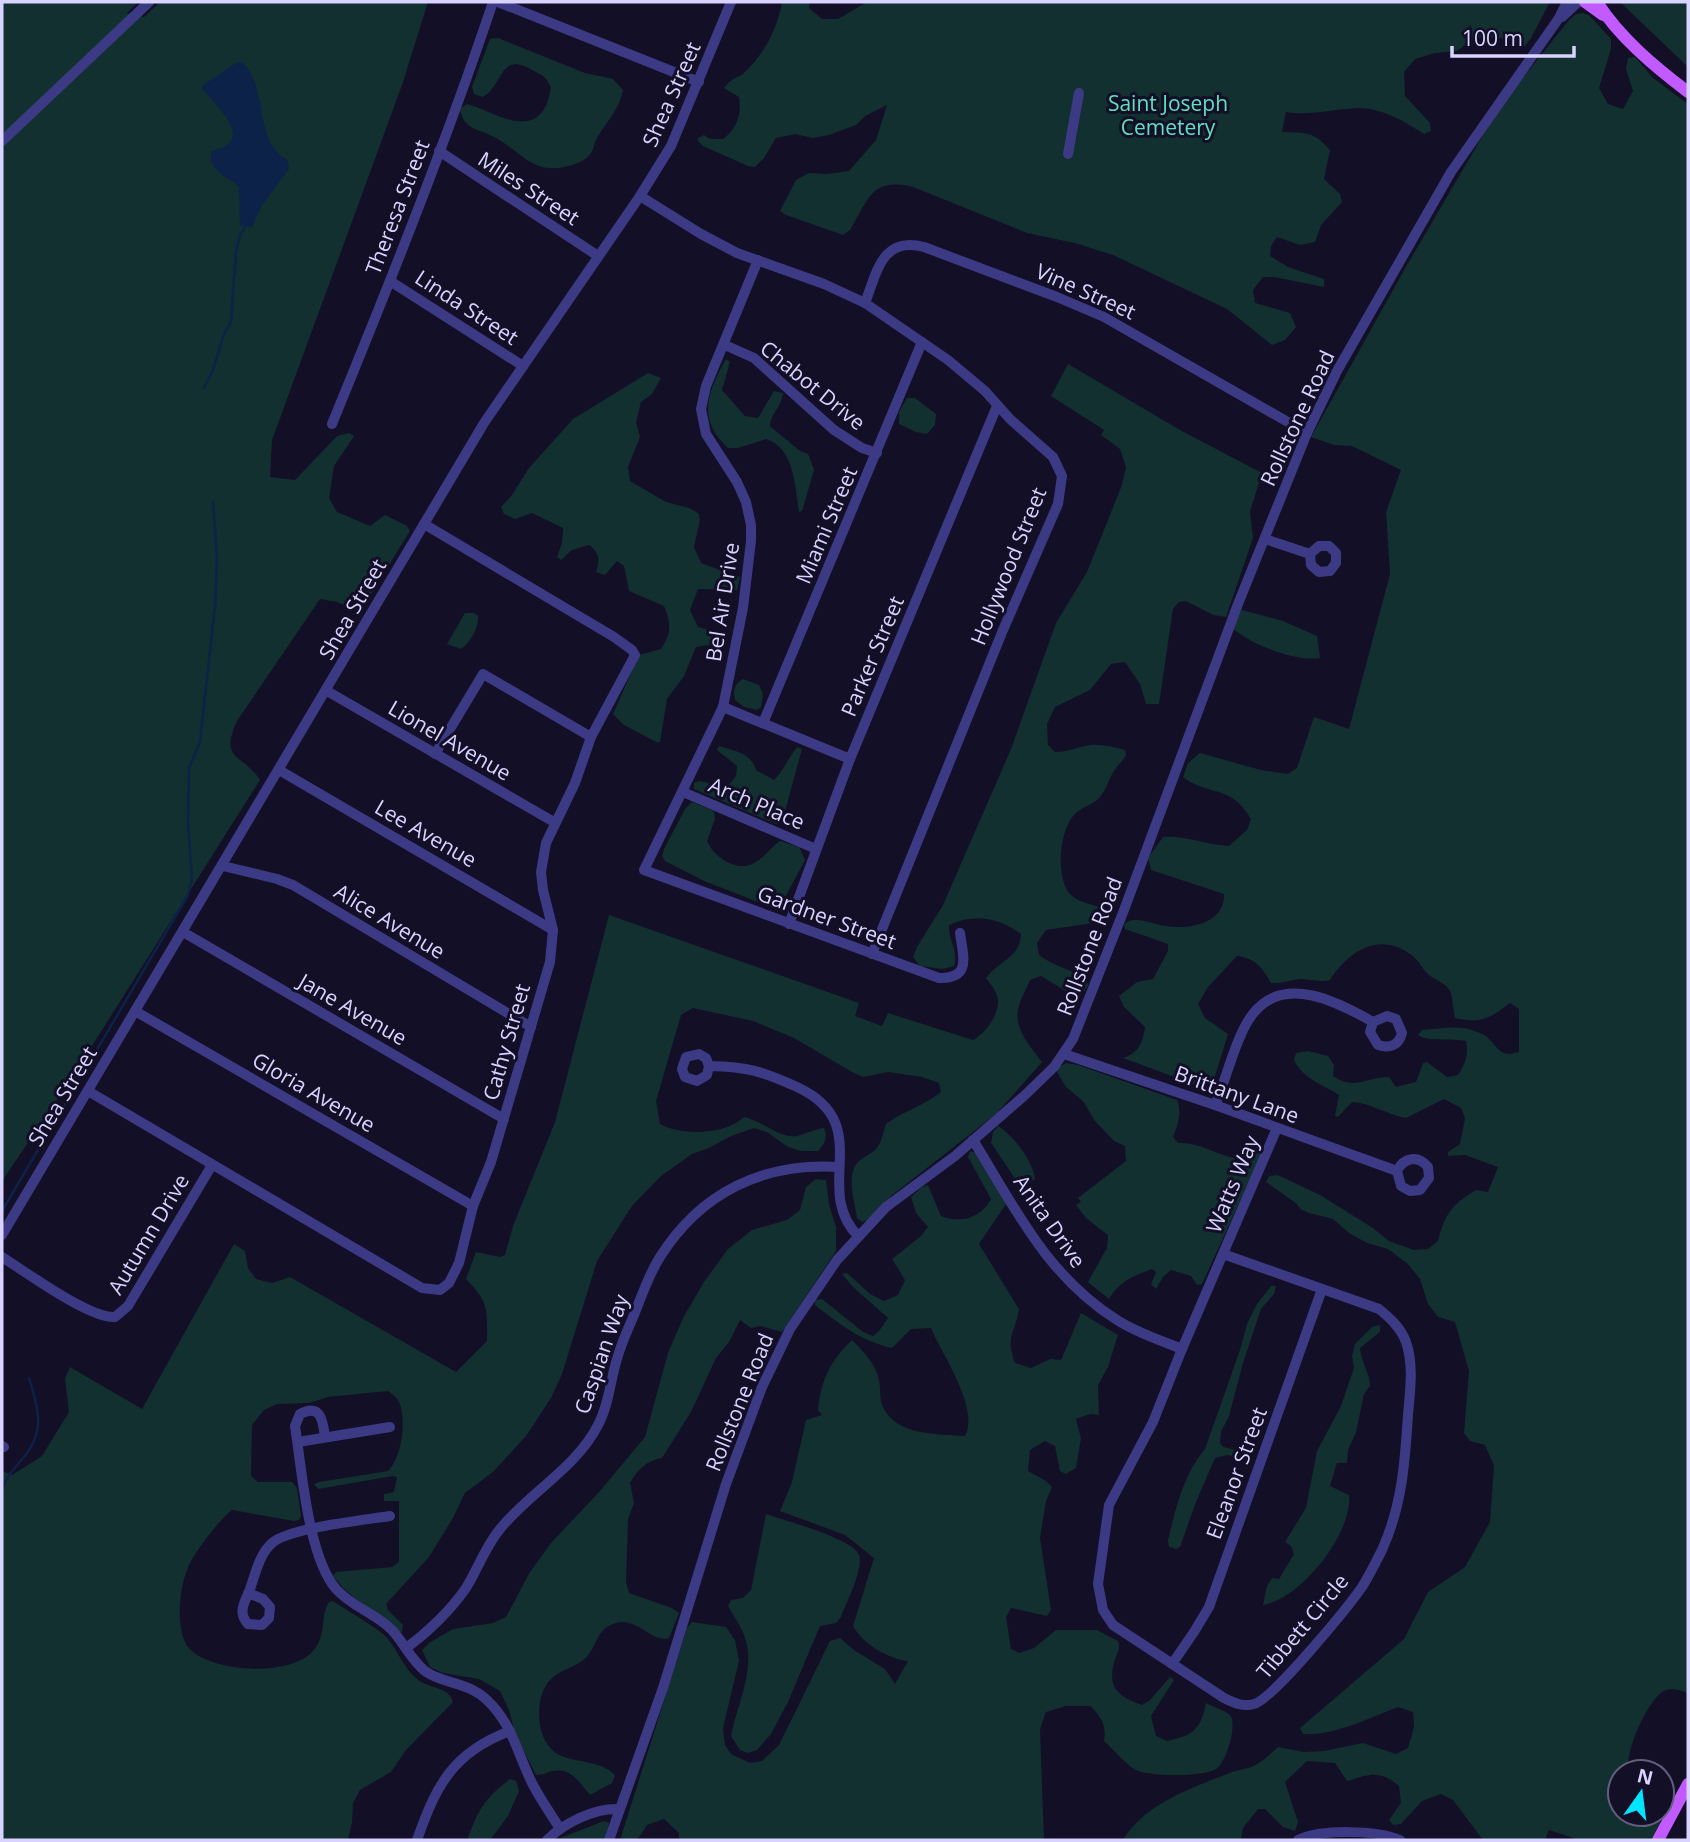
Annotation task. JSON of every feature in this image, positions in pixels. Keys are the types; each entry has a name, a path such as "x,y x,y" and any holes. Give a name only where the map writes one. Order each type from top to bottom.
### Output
{"main road":[{"path":"1585,2 1606,16"},
{"path":"1597,2 1606,16 1658,68 1688,92"},
{"path":"1658,1840 1688,1784"}],"street":[{"path":"2,141 149,2"},
{"path":"495,2 699,82"},
{"name":"Theresa Street","path":"332,424 390,281 495,2"},
{"name":"Shea Street","path":"2,1235 484,423 640,196 679,132 731,2"},
{"name":"Rollstone Road","path":"610,1840 663,1688 719,1506 762,1387 800,1314 837,1260 886,1207 955,1156 1024,1096 1054,1067 1073,1039 1238,603 1307,433 1337,371 1451,172 1559,18 1567,2"},
{"name":"Rollstone Road","path":"1559,18 1578,2"},
{"path":"1068,154 1079,93"},
{"name":"Miles Street","path":"439,151 598,256"},
{"name":"Hollywood Street","path":"640,196 718,243 865,303 971,378 997,406 1053,457 1062,472 1061,492 872,954"},
{"name":"Vine Street","path":"865,303 886,254 899,246 920,246 1104,317 1307,433"},
{"name":"Bel Air Drive","path":"643,870 723,707 743,608 751,525 743,495 734,476 708,440 701,419 703,395 758,260"},
{"name":"Linda Street","path":"390,281 523,366"},
{"name":"Miami Street","path":"763,723 922,342"},
{"name":"Chabot Drive","path":"725,345 754,358 834,430 862,448 877,453"},
{"name":"Parker Street","path":"789,924 850,759 997,406"},
{"name":"Cathy Street","path":"88,1091 415,1284 433,1291 445,1287 456,1271 473,1206 491,1163 550,962 553,930 543,890 541,872 544,850 554,822 575,783 592,737 634,659 634,652 614,637 424,524"},
{"path":"1265,539 1310,554"},
{"path":"435,754 483,674 592,737"},
{"name":"Lionel Avenue","path":"327,691 554,822"},
{"path":"723,707 850,759"},
{"name":"Lee Avenue","path":"279,770 553,930"},
{"name":"Arch Place","path":"683,792 816,849"},
{"name":"Alice Avenue","path":"223,866 293,885 531,1027"},
{"name":"Gardner Street","path":"643,870 934,977 951,977 959,973 963,965 960,933"},
{"name":"Jane Avenue","path":"183,932 504,1119"},
{"path":"1215,1105 1252,1015 1276,996 1300,992 1319,997 1373,1022"},
{"name":"Gloria Avenue","path":"135,1011 473,1206"},
{"name":"Brittany Lane","path":"1064,1054 1397,1171"},
{"path":"709,1066 756,1070 815,1095 829,1109 839,1129 839,1182 846,1218 858,1236"},
{"name":"Watts Way","path":"1223,1254 1277,1128"},
{"name":"Anita Drive","path":"973,1140 1035,1241 1069,1283 1124,1324 1182,1349"},
{"name":"Autumn Drive","path":"2,1257 88,1310 104,1317 115,1317 128,1307 212,1165"},
{"name":"Caspian Way","path":"406,1648 465,1589 498,1531 570,1461 598,1426 617,1358 647,1281 659,1258 682,1226 697,1211 748,1180 799,1167 839,1167"},
{"name":"Tibbett Circle","path":"1223,1254 1379,1309 1395,1322 1405,1339 1411,1362 1404,1479 1396,1514 1382,1551 1362,1587 1281,1684 1265,1699 1255,1704 1243,1705 1233,1702 1135,1642 1109,1621 1103,1610 1098,1584 1109,1505 1153,1422 1223,1254"},
{"name":"Eleanor Street","path":"1172,1664 1209,1607 1322,1289"},
{"path":"325,1437 321,1415 308,1410 297,1417 298,1442 320,1563 337,1590 357,1607 382,1621 429,1674 466,1686 497,1710 510,1731 531,1782 560,1829"},
{"path":"298,1442 390,1427"},
{"path":"248,1593 270,1544 288,1534 390,1516"},
{"path":"417,1840 430,1802 457,1762 481,1744 510,1731"},
{"path":"547,1840 560,1829 601,1811 619,1809"},
{"path":"1298,1840 1326,1832 1386,1835 1400,1840"}],"green space":[{"path":"2,2 138,2 127,13 144,17 160,2 428,2 402,85 272,440 270,477 295,480 337,436 349,433 354,436 334,466 329,498 337,512 370,526 385,515 407,526 410,531 363,607 356,610 320,599 237,721 230,743 232,750 260,780 68,1084 2,1181"},
{"name":"Saint Joseph Cemetery","path":"782,2 810,2 809,8 822,19 838,19 867,2 1550,2 1525,46 1500,38 1474,38 1457,51 1435,53 1415,59 1404,72 1405,96 1430,123 1431,131 1424,134 1409,124 1376,110 1358,108 1286,112 1282,132 1309,134 1330,150 1324,179 1340,194 1342,202 1321,225 1315,242 1300,245 1277,237 1271,246 1270,256 1288,267 1324,279 1324,287 1263,277 1253,290 1255,303 1290,313 1296,327 1285,340 1272,345 1227,309 1113,255 1075,243 1027,233 913,187 888,185 880,188 867,200 850,230 843,235 780,211 796,180 809,173 849,171 876,140 887,105 865,116 856,125 829,135 813,138 795,134 776,138 755,167 703,146 698,138 704,135 710,139 723,139 735,125 740,109 739,97 724,88 759,57 777,22"},
{"path":"1620,2 1688,2 1688,67"},
{"path":"1576,14 1589,15 1611,39 1611,49 1599,88 1608,104 1623,109 1633,91 1626,69 1628,58 1635,57 1653,78 1688,104 1688,1693 1678,1690 1662,1692 1643,1718 1629,1758 1606,1758 1606,1828 1657,1828 1651,1840 1579,1840 1549,1830 1545,1840 1483,1840 1453,1800 1441,1794 1422,1801 1401,1824 1393,1825 1389,1820 1401,1803 1399,1786 1380,1775 1347,1781 1335,1763 1307,1761 1285,1782 1298,1822 1295,1831 1283,1827 1265,1809 1258,1809 1243,1828 1243,1840 1123,1840 1132,1827 1157,1806 1202,1784 1254,1766 1278,1747 1304,1752 1363,1743 1396,1754 1408,1748 1414,1727 1413,1712 1398,1707 1327,1732 1303,1734 1300,1728 1404,1639 1428,1592 1465,1567 1490,1522 1494,1466 1485,1445 1470,1441 1464,1433 1469,1371 1455,1322 1438,1317 1428,1304 1420,1279 1408,1264 1388,1249 1367,1243 1349,1233 1333,1219 1300,1209 1266,1182 1269,1176 1278,1175 1320,1195 1389,1241 1414,1250 1428,1249 1438,1241 1443,1224 1460,1200 1476,1190 1488,1192 1498,1167 1465,1155 1448,1156 1448,1152 1460,1144 1465,1118 1461,1108 1444,1099 1406,1118 1352,1102 1338,1117 1335,1116 1339,1095 1302,1072 1294,1060 1296,1053 1308,1051 1328,1056 1334,1065 1333,1076 1354,1083 1389,1077 1396,1087 1416,1082 1423,1063 1427,1062 1447,1077 1458,1075 1466,1059 1466,1041 1422,1037 1418,1035 1422,1030 1472,1030 1486,1036 1500,1051 1513,1054 1519,1052 1519,1009 1510,1003 1484,1019 1455,1018 1448,988 1429,975 1415,958 1391,945 1379,944 1357,952 1330,980 1322,981 1300,979 1271,983 1257,964 1237,956 1208,987 1198,1004 1205,1018 1228,1034 1215,1076 1207,1089 1123,1058 1139,1046 1145,1027 1124,1007 1119,996 1137,982 1153,979 1168,951 1168,944 1125,929 1124,924 1138,920 1175,927 1195,925 1212,918 1223,904 1224,894 1151,870 1148,858 1163,837 1179,837 1229,846 1247,830 1251,819 1235,800 1227,795 1201,787 1183,777 1188,763 1200,753 1261,770 1288,774 1297,768 1314,717 1349,729 1390,574 1386,512 1401,470 1352,446 1334,445 1311,437 1499,108"},
{"path":"498,38 585,73 613,79 623,90 616,109 586,158 568,166 544,167 526,160 501,141 470,127 464,120 460,109 467,104 518,121 537,117 546,105 551,88 548,81 521,65 508,67 490,92 483,97 474,94 472,87 490,39"},
{"path":"726,359 730,362 722,390 745,416 758,418 774,391 783,393 770,426 800,451 808,454 814,470 802,511 799,512 792,470 783,451 776,444 766,439 738,448 728,448 712,426 708,405 710,394"},
{"path":"1068,364 1180,430 1262,473 1250,512 1253,538 1226,617 1213,615 1186,601 1179,602 1173,609 1159,704 1146,704 1140,684 1125,662 1111,664 1090,690 1055,707 1047,724 1048,745 1055,752 1099,745 1125,750 1126,755 1100,797 1077,812 1066,829 1061,852 1065,886 1078,900 1105,910 1100,922 1046,930 1037,943 1039,955 1086,979 1088,986 1081,994 1069,993 1041,976 1030,980 1020,1003 1018,1021 1023,1036 1042,1062 996,1114 891,1196 870,1219 862,1222 857,1218 852,1193 854,1168 877,1147 886,1124 941,1092 939,1083 922,1077 888,1072 863,1077 794,1038 753,1021 693,1008 681,1015 656,1101 660,1124 669,1128 703,1132 726,1127 744,1117 791,1136 824,1128 824,1143 818,1151 801,1151 788,1147 767,1132 754,1128 692,1154 661,1176 632,1206 597,1261 562,1374 551,1398 526,1436 493,1472 465,1493 429,1557 386,1604 388,1610 403,1625 402,1632 397,1632 344,1589 333,1576 336,1572 392,1567 399,1562 399,1501 384,1501 384,1494 394,1492 397,1477 318,1489 314,1484 388,1471 393,1465 402,1439 403,1420 399,1402 388,1391 328,1397 309,1403 277,1404 264,1410 252,1425 251,1476 258,1482 292,1482 297,1488 301,1516 294,1521 232,1510 206,1538 187,1570 180,1600 182,1635 192,1651 203,1658 218,1664 253,1669 288,1665 302,1659 318,1645 326,1608 329,1602 333,1601 384,1635 417,1679 443,1690 451,1697 453,1702 406,1750 391,1772 360,1790 353,1803 348,1840 2,1840 2,1471 12,1475 42,1456 69,1412 65,1378 70,1367 142,1409 234,1244 245,1251 248,1268 256,1279 272,1283 290,1277 456,1372 487,1341 483,1300 466,1279 476,1252 500,1257 505,1255 513,1226 555,1122 609,915 859,1003 855,1016 882,1026 888,1013 973,1040 989,1025 995,1015 998,1000 986,978 1017,949 1021,934 995,921 968,919 949,925 955,955 954,966 942,969 920,966 913,957 943,905 1011,749 1056,623 1087,572 1122,485 1126,467 1120,449 1101,435 1104,430 1051,396"},
{"path":"648,373 661,378 652,394 641,402 636,422 640,437 628,467 630,481 666,502 698,513 700,519 694,547 701,563 740,577 737,590 698,589 690,610 698,627 727,635 726,642 696,647 684,676 667,699 660,742 624,725 613,714 639,655 661,649 665,643 669,628 664,606 629,591 624,566 617,561 605,575 596,572 598,557 589,545 572,550 561,560 557,557 563,528 532,513 515,519 504,514 501,507 529,468 573,419"},
{"path":"907,398 915,398 936,414 935,425 927,434 899,424 899,412"},
{"path":"1242,610 1283,621 1317,636 1320,658 1287,655 1241,635 1233,629 1235,618"},
{"path":"465,613 474,613 478,620 468,643 461,649 447,644"},
{"path":"743,679 759,685 763,694 761,707 757,710 744,707 735,700 735,688"},
{"path":"719,746 746,756 756,770 774,780 797,747 802,749 782,822 776,824 694,789 694,783 700,781 729,785 736,776 737,766 717,750"},
{"path":"692,802 714,811 715,819 707,841 720,858 734,865 747,866 754,863 780,841 799,847 805,860 782,903 776,909 704,881 665,861 662,856 664,849 685,809"},
{"path":"1066,1063 1177,1100 1179,1118 1173,1137 1178,1143 1197,1145 1241,1158 1250,1157 1258,1142 1262,1145 1261,1155 1202,1284 1197,1285 1191,1276 1171,1270 1156,1289 1151,1284 1156,1272 1152,1269 1128,1280 1109,1299 1088,1282 1107,1248 1108,1235 1086,1218 1076,1205 1081,1202 1078,1198 1126,1161 1125,1146 1114,1141 1095,1121 1083,1101 1066,1087 1057,1072 1059,1067"},
{"path":"998,1126 1016,1142 1031,1165 1035,1179 1025,1187 1018,1183 991,1143 993,1132"},
{"path":"970,1151 976,1153 1006,1204 979,1244 1019,1309 1011,1340 1015,1363 1031,1368 1050,1359 1061,1360 1081,1313 1118,1335 1108,1367 1098,1385 1099,1415 1090,1414 1076,1419 1081,1438 1076,1468 1066,1474 1060,1471 1055,1446 1045,1441 1030,1450 1028,1471 1052,1487 1046,1501 1040,1538 1051,1610 1047,1616 1011,1608 1006,1617 1011,1649 1019,1653 1034,1648 1056,1630 1097,1630 1118,1641 1119,1650 1112,1679 1117,1691 1127,1699 1142,1705 1150,1700 1170,1677 1174,1680 1151,1716 1156,1736 1167,1741 1189,1734 1198,1726 1206,1703 1230,1715 1232,1734 1224,1759 1216,1769 1200,1774 1164,1775 1136,1770 1104,1741 1102,1722 1090,1706 1066,1706 1046,1712 1040,1729 1044,1840 679,1840 679,1833 664,1819 647,1825 637,1840 620,1840 687,1628 692,1622 726,1627 735,1640 739,1661 723,1728 725,1745 731,1754 750,1763 762,1761 779,1745 830,1641 840,1638 885,1669 895,1684 908,1661 877,1649 863,1639 853,1626 874,1558 845,1535 780,1511 792,1482 806,1420 822,1415 818,1410 824,1380 832,1363 852,1340 865,1353 875,1369 882,1404 889,1416 919,1432 965,1436 968,1411 964,1397 931,1328 911,1329 892,1348 851,1331 815,1305 815,1300 822,1299 863,1332 873,1336 879,1331 888,1318 842,1274 847,1273 870,1294 884,1301 898,1295 905,1280 892,1259 928,1227 916,1213 911,1197 928,1185 941,1216 955,1219 976,1215 991,1199 968,1157"},
{"path":"816,1179 826,1180 836,1227 836,1251 782,1332 760,1326 751,1328 740,1320 729,1342 716,1358 691,1412 662,1458 643,1466 630,1483 634,1503 628,1519 626,1582 629,1593 679,1613 669,1638 657,1637 624,1622 609,1626 600,1635 587,1657 550,1680 541,1697 539,1718 549,1747 563,1756 609,1770 615,1775 612,1783 590,1795 575,1777 560,1770 536,1775 515,1733 500,1691 479,1679 443,1673 430,1667 422,1650 453,1629 493,1623 506,1617 530,1572 551,1543 600,1491 645,1437 668,1353 683,1318 704,1282 728,1249 752,1230 787,1220 800,1210 806,1187"},
{"path":"1271,1286 1276,1286 1274,1294 1261,1309 1229,1416 1221,1432 1220,1443 1223,1447 1244,1452 1251,1457 1249,1463 1228,1455 1215,1458 1180,1547 1169,1547 1168,1540 1181,1492 1197,1459 1205,1449 1247,1324 1257,1304"},
{"path":"1380,1325 1380,1332 1360,1348 1370,1386 1364,1394 1356,1432 1348,1450 1347,1463 1337,1463 1330,1486 1349,1495 1343,1527 1334,1545 1308,1578 1278,1600 1263,1605 1267,1586 1272,1578 1279,1579 1294,1554 1291,1546 1285,1542 1306,1508 1317,1451 1341,1406 1354,1368 1352,1356 1355,1344 1372,1327"},
{"path":"766,1514 845,1542 859,1555 860,1561 857,1577 841,1617 836,1623 820,1626 788,1702 771,1734 757,1750 748,1753 740,1750 731,1736 745,1686 748,1660 744,1635 728,1606 731,1600 743,1598 751,1590"},
{"path":"510,1779 516,1781 519,1791 508,1816 490,1840 467,1840 483,1806"},
{"path":"604,1821 609,1823 605,1840 555,1840"}],"water":[{"path":"242,62 257,90 268,136 274,148 288,161 289,169 262,205 252,227 240,226 239,187 219,172 212,162 212,151 225,146 232,139 233,132 224,114 202,88 236,63"}],"waterway":[{"path":"204,388 231,322 236,252 245,227"},
{"path":"2,1211 188,895 192,880 188,821 189,768 200,742 215,606 217,560 213,502"},
{"path":"2,1490 9,1475 27,1453 36,1434 38,1416 29,1378"}]}
